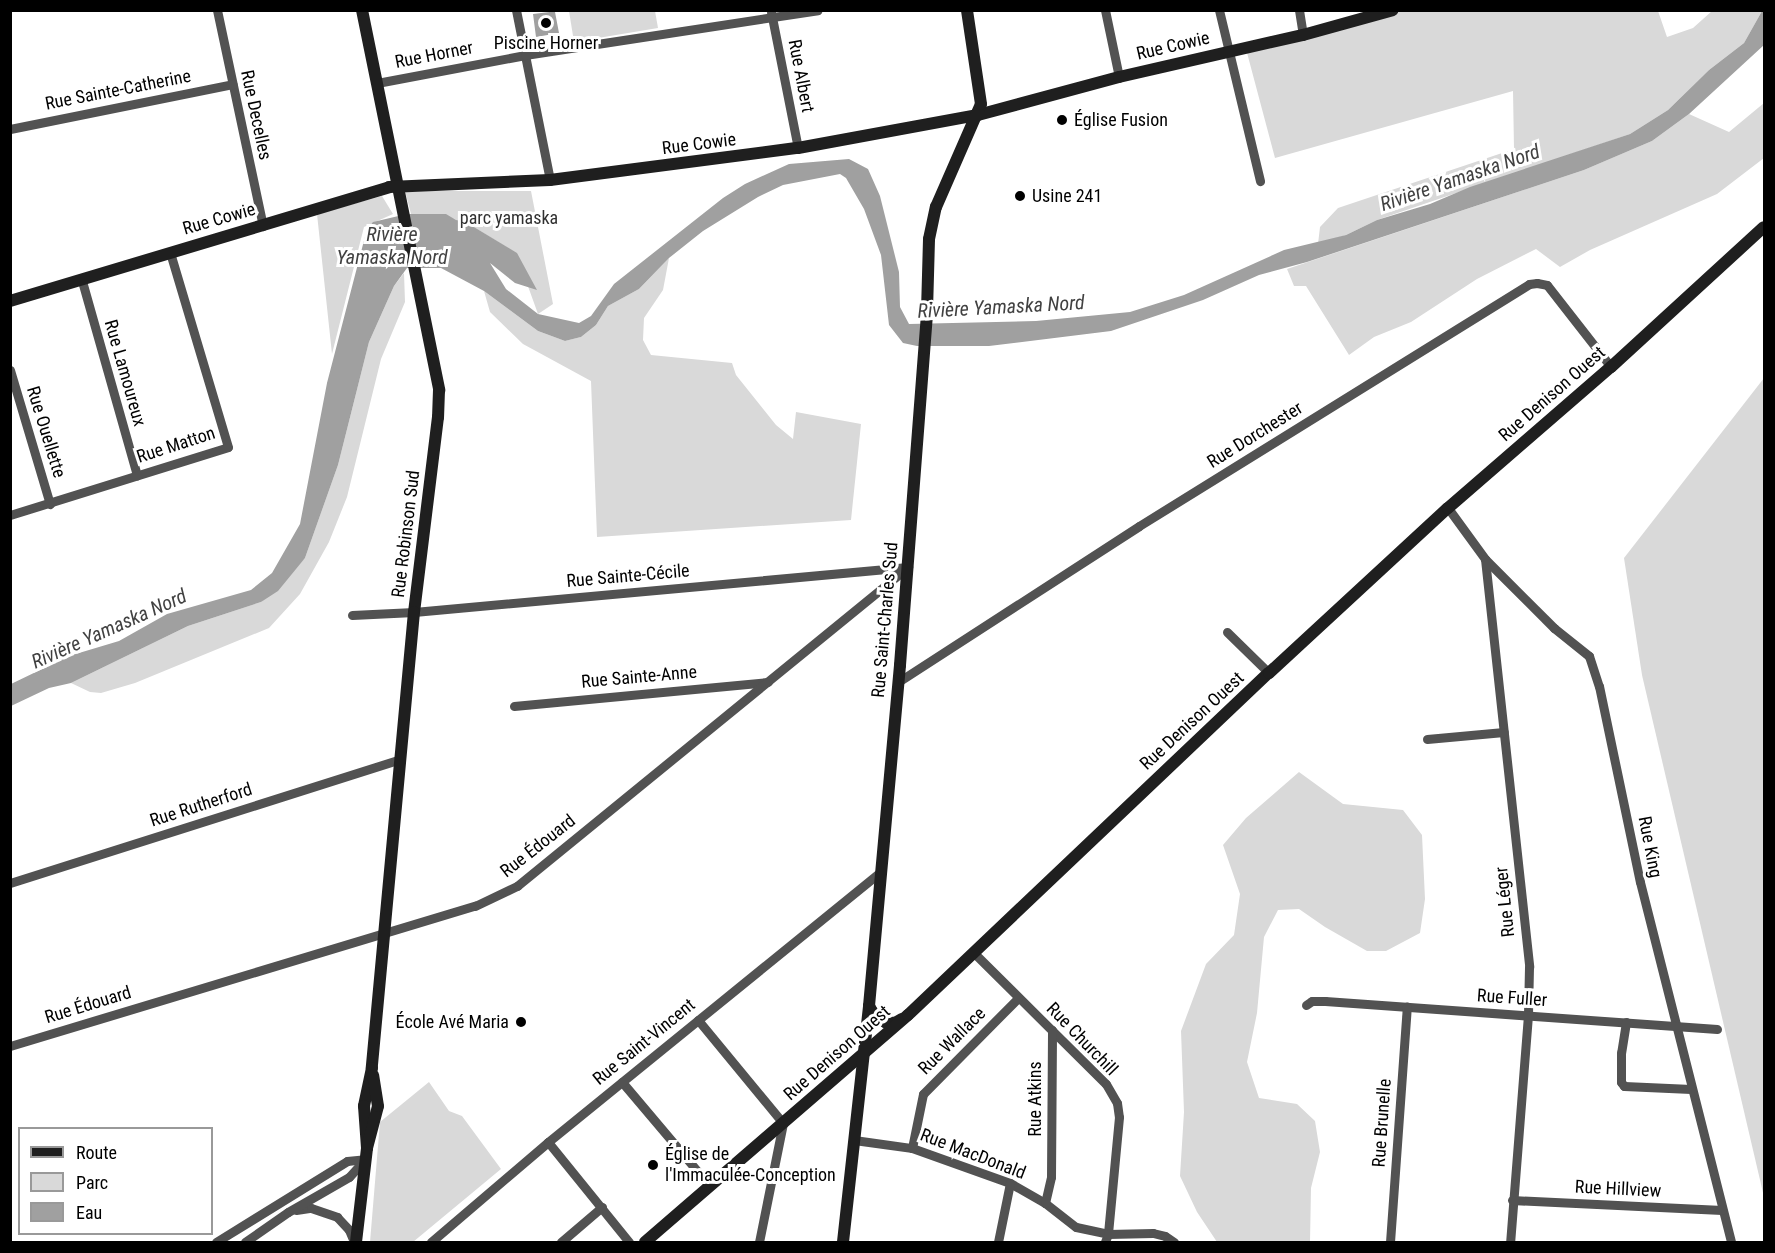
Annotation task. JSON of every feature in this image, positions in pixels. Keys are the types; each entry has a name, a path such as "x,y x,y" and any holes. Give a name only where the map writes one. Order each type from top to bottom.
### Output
{"street":[{"name":"Rue Decelles","path":"217,10 263,226"},
{"name":"Rue Robinson Sud","path":"355,1242 366,1154 364,1106 372,1068 414,612 438,417 439,390 362,10"},
{"path":"516,10 550,180"},
{"name":"Rue Horner","path":"377,82 771,14 818,10"},
{"name":"Rue Saint-Charles Sud","path":"843,1242 869,1006 908,567 927,311 929,239 936,207 981,104 967,10"},
{"path":"1105,10 1119,77"},
{"path":"1219,10 1260,181"},
{"path":"1299,10 1303,35"},
{"name":"Rue Cowie","path":"10,301 376,190 550,180 798,148 978,115 1119,77 1303,35 1393,10"},
{"name":"Rue Albert","path":"771,14 798,148"},
{"name":"Rue Sainte-Catherine","path":"10,129 233,84"},
{"name":"Rue Denison Ouest","path":"645,1242 908,1016 1269,673 1448,508 1611,367 1764,227"},
{"name":"Rue Matton","path":"10,515 228,447 170,252"},
{"name":"Rue Lamoureux","path":"82,281 137,475"},
{"name":"Rue Dorchester","path":"898,682 1139,526 1529,284 1537,282 1547,285 1611,367"},
{"name":"Rue Ouellette","path":"10,370 50,504"},
{"name":"Rue King","path":"1448,508 1485,559 1554,628 1589,656 1599,686 1640,882 1731,1242"},
{"name":"Rue Léger","path":"1485,559 1529,967 1528,1015 1510,1242"},
{"name":"Rue Sainte-Cécile","path":"352,615 414,612 908,567"},
{"name":"Rue Édouard","path":"10,1046 475,906 518,886 908,567"},
{"path":"1227,632 1269,673"},
{"name":"Rue Sainte-Anne","path":"514,706 768,681"},
{"path":"1427,740 1504,732"},
{"name":"Rue Rutherford","path":"10,883 401,759"},
{"name":"Rue Saint-Vincent","path":"431,1242 548,1142 881,871"},
{"name":"Rue Churchill","path":"973,952 1106,1084 1117,1103 1119,1117 1107,1238"},
{"name":"Rue Wallace","path":"912,1148 923,1094 1018,998"},
{"name":"Rue Fuller","path":"1305,1005 1325,1001 1717,1029"},
{"path":"869,1006 875,1016 885,1022 895,1023 908,1016"},
{"name":"Rue Brunelle","path":"1390,1242 1407,1007"},
{"path":"698,1020 783,1123 759,1242"},
{"path":"1626,1022 1621,1053 1621,1082 1624,1086 1691,1089"},
{"name":"Rue Atkins","path":"1045,1203 1051,1177 1052,1030"},
{"path":"622,1082 710,1186"},
{"name":"Rue MacDonald","path":"854,1140 912,1148 1010,1183 1045,1203 1076,1227 1107,1238 1153,1233 1165,1236 1174,1242"},
{"path":"548,1142 629,1242"},
{"path":"245,1242 288,1212 349,1177 366,1154"},
{"path":"216,1242 347,1161 366,1154"},
{"path":"998,1242 1010,1183"},
{"name":"Rue Hillview","path":"1512,1200 1722,1210"},
{"path":"561,1242 602,1207"},
{"path":"288,1212 311,1208 325,1211 338,1217 355,1242"}],"green space":[{"path":"569,11 655,11 658,28 574,42"},
{"path":"1393,11 1658,11 1667,37 1693,28 1712,11 1762,11 1744,43 1709,70 1668,110 1630,134 1377,220 1346,235 1318,244 1320,227 1338,208 1514,149 1513,91 1275,158 1246,49"},
{"path":"1764,103 1764,158 1717,194 1590,250 1560,267 1536,249 1477,279 1411,322 1374,337 1349,355 1306,286 1294,286 1287,269 1584,170 1652,141 1689,114 1729,132"},
{"name":"parc yamaska","path":"405,191 531,191 553,304 538,314 516,253 464,221 411,214"},
{"path":"382,196 393,214 364,227 332,354 317,214"},
{"path":"669,258 663,290 644,318 643,340 651,355 732,363 736,375 776,425 793,439 796,412 861,424 851,520 597,537 591,381 523,344 490,312 484,291 538,331 565,341 581,337 596,325 608,306 639,289"},
{"path":"404,273 405,302 381,359 347,497 329,542 300,594 269,628 135,683 101,693 90,692 71,683 188,626 261,602 305,558 338,465 369,342 394,286"},
{"path":"1764,378 1764,1197 1642,675 1624,558"},
{"path":"1299,772 1343,804 1403,810 1422,835 1425,899 1420,933 1386,951 1367,951 1299,909 1278,910 1264,937 1257,1013 1247,1062 1259,1098 1297,1104 1315,1121 1320,1152 1311,1188 1310,1242 1217,1242 1197,1212 1180,1176 1184,1112 1181,1031 1206,964 1234,935 1240,894 1223,845 1246,818"},
{"path":"429,1082 449,1111 462,1116 501,1169 413,1242 370,1242 380,1122"}],"water":[{"name":"Piscine Horner","path":"558,11 555,12 559,33 536,37 533,14"},
{"name":"Rivière Yamaska Nord","path":"1764,11 1764,45 1689,114 1652,141 1584,170 1307,262 1259,275 1203,300 1111,331 989,346 917,346 903,343 889,325 881,255 864,209 846,178 840,174 783,185 758,197 703,231 669,258 639,289 608,306 596,325 581,337 565,341 538,331 484,291 441,268 407,268 394,286 369,342 338,465 305,558 278,591 261,602 188,626 71,683 49,688 11,706 11,684 69,656 119,641 167,614 251,590 272,573 300,524 327,383 367,229 373,222 407,214 446,214 456,220 464,221 517,253 537,290 515,283 490,263 506,289 538,314 579,323 591,316 614,284 723,198 745,184 789,164 849,159 868,169 880,196 899,272 900,307 909,324 1036,321 1130,312 1184,295 1284,250 1346,235 1377,220 1430,204 1470,187 1630,134 1668,110 1709,70 1744,43"}],"place":[{"name":"Piscine Horner","path":"546,23"},
{"name":"Église Fusion","path":"1062,120"},
{"name":"Usine 241","path":"1020,196"},
{"name":"École Avé Maria","path":"521,1022"},
{"name":"Église de l'Immaculée-Conception","path":"653,1165"}]}
